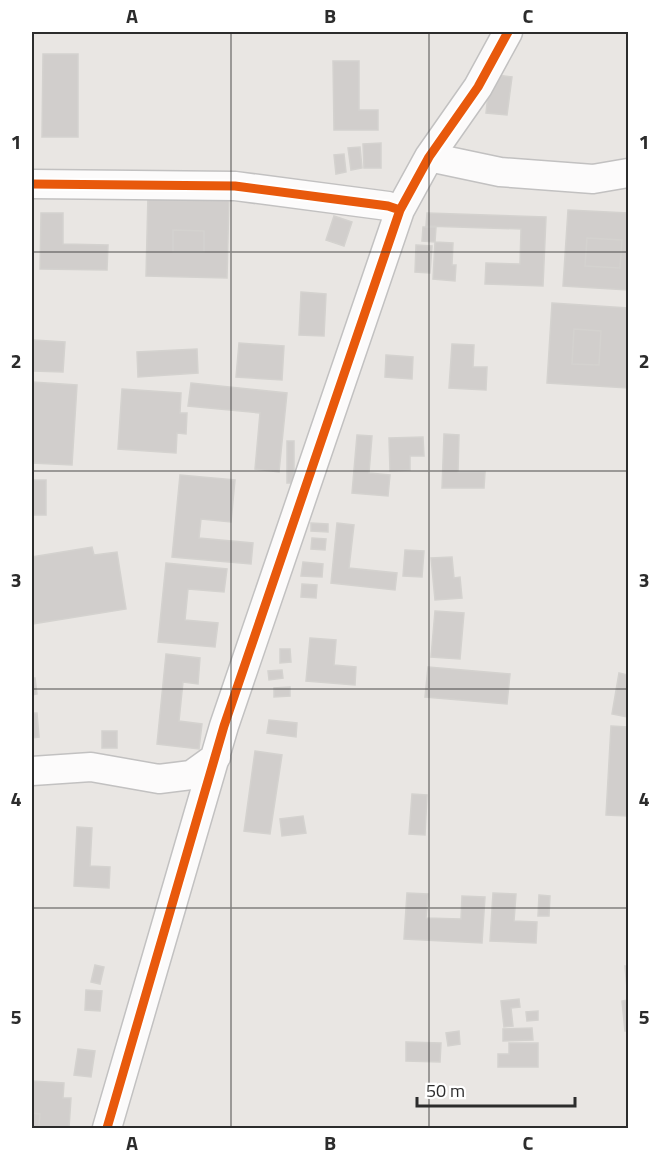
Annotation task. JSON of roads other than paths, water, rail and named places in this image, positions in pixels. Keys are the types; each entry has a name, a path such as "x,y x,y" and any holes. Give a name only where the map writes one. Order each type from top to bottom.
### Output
{"street":[{"path":"107,1128 224,726 400,210 429,158 478,87 508,32"},
{"path":"429,158 500,172 570,178 593,179 628,173"},
{"path":"32,184 235,186 388,206 400,210"},
{"path":"32,771 91,767 159,779 191,775 216,757"}]}
